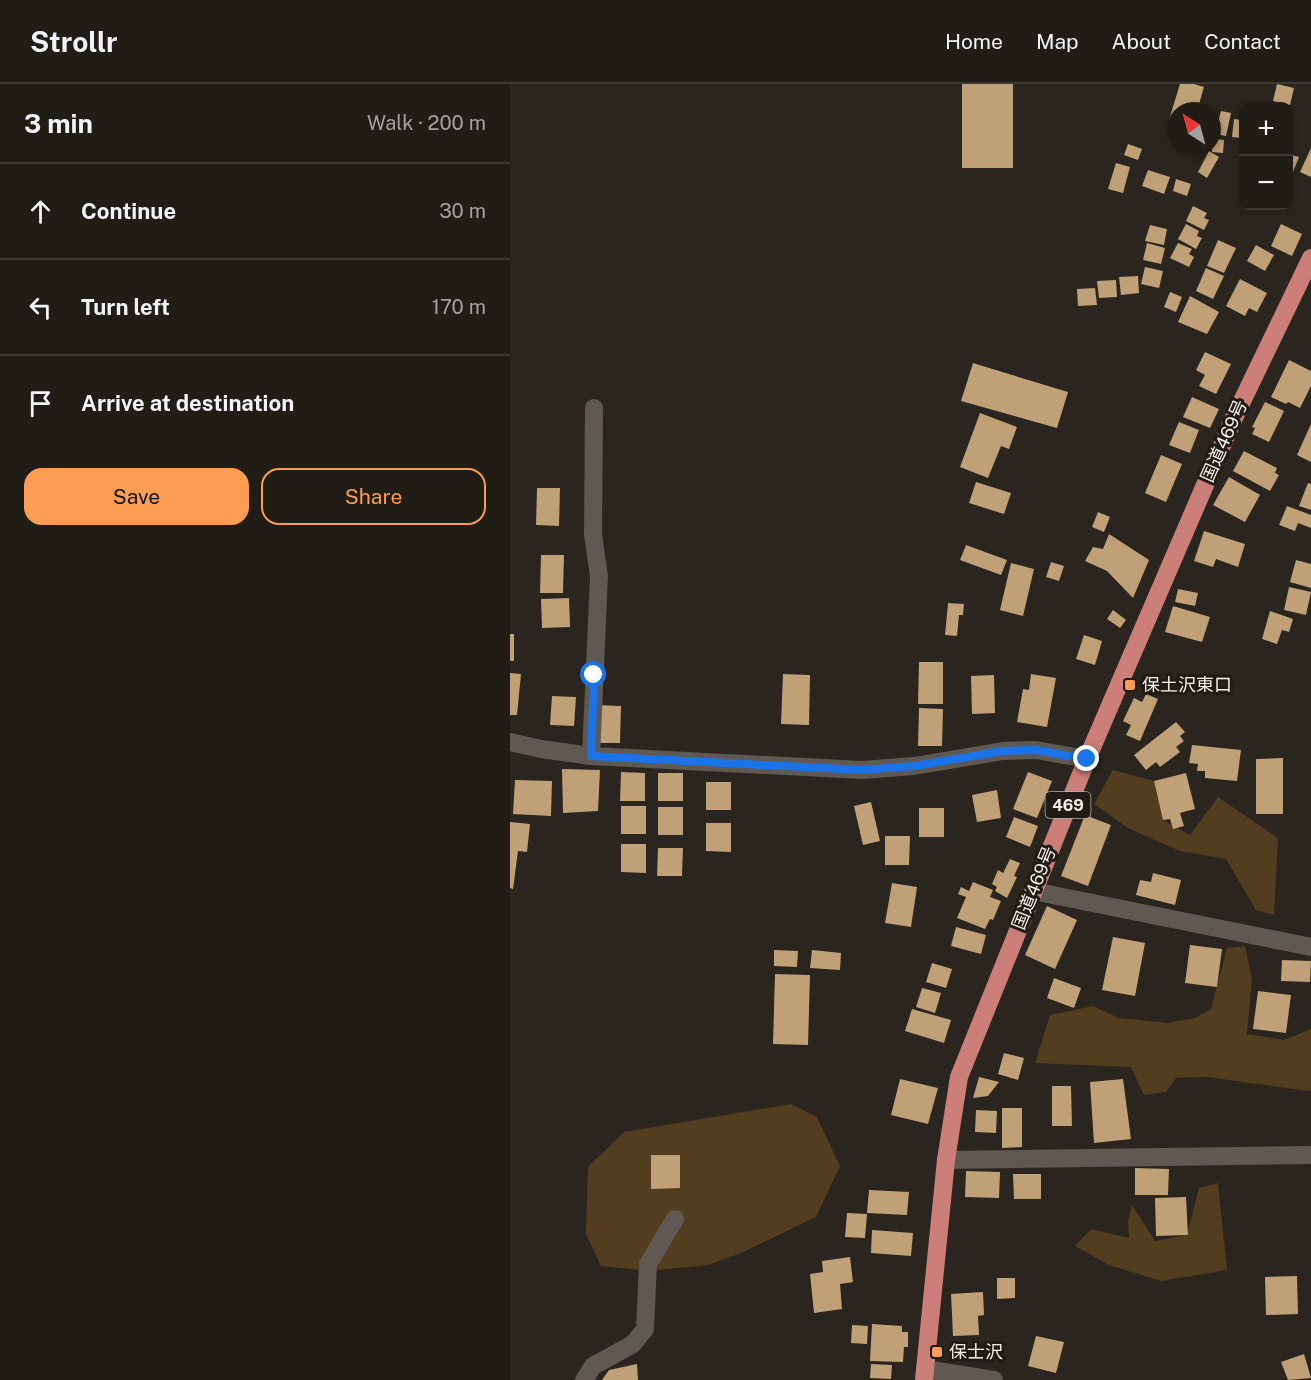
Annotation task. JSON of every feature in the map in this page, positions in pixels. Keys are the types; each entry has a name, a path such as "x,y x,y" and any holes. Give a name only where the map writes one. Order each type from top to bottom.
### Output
{"highway":[{"name":"国道469号","path":"924,1374 946,1160 958,1077 1087,759 1233,420 1311,259"}],"street":[{"path":"591,756 599,576 593,534 594,408"},
{"path":"510,742 591,756 862,770 914,766 1003,751 1036,750 1087,759"},
{"path":"1033,891 1311,947"},
{"path":"946,1160 1311,1155"},
{"path":"584,1380 593,1366 633,1344 645,1329 648,1264 675,1219"},
{"path":"924,1374 994,1380"}],"shaded area":[{"path":"1113,770 1154,781 1163,820 1190,835 1218,797 1278,838 1274,915 1256,910 1226,859 1180,851 1128,828 1094,804"},
{"path":"1245,946 1252,979 1247,1034 1284,1040 1311,1029 1311,1090 1207,1077 1176,1078 1166,1092 1144,1095 1131,1067 1035,1063 1050,1015 1093,1006 1119,1018 1168,1023 1195,1018 1211,1009 1227,948"},
{"path":"791,1104 817,1117 840,1166 816,1217 743,1252 708,1265 648,1271 601,1266 586,1234 588,1167 624,1132"},
{"path":"1218,1183 1227,1270 1161,1281 1109,1265 1075,1246 1091,1229 1129,1238 1128,1220 1132,1205 1155,1241 1187,1235 1199,1188"}],"building":[{"path":"962,84 1013,84 1013,168 962,168"},
{"path":"1180,84 1204,87 1200,102 1174,102"},
{"path":"1277,84 1294,88 1291,102 1273,101"},
{"path":"1221,111 1231,113 1226,136 1221,135"},
{"path":"1234,119 1239,120 1239,138 1232,137"},
{"path":"1221,140 1224,140 1223,153 1221,153"},
{"path":"1128,144 1142,149 1138,160 1124,155"},
{"path":"1311,148 1311,177 1300,172"},
{"path":"1293,155 1299,157 1293,172"},
{"path":"1206,156 1219,157 1207,178 1198,172"},
{"path":"1116,163 1130,167 1123,193 1108,189"},
{"path":"1148,170 1170,177 1164,194 1142,186"},
{"path":"1176,179 1191,184 1187,196 1173,191"},
{"path":"1193,206 1207,213 1204,218 1209,220 1204,230 1186,221"},
{"path":"1186,224 1199,231 1197,236 1202,238 1196,249 1178,239"},
{"path":"1281,224 1302,234 1292,256 1271,246"},
{"path":"1150,225 1167,229 1164,245 1145,241"},
{"path":"1218,240 1236,248 1224,273 1207,266"},
{"path":"1147,243 1165,248 1161,264 1143,260"},
{"path":"1178,243 1192,249 1189,254 1194,257 1189,267 1170,258"},
{"path":"1256,245 1274,255 1265,271 1247,261"},
{"path":"1145,267 1163,271 1159,288 1141,284"},
{"path":"1206,268 1224,276 1213,299 1196,291"},
{"path":"1138,276 1139,293 1121,295 1119,277"},
{"path":"1240,279 1267,293 1257,312 1249,308 1245,316 1226,306"},
{"path":"1116,280 1117,297 1099,298 1097,281"},
{"path":"1095,288 1097,305 1078,306 1077,289"},
{"path":"1170,292 1182,297 1176,312 1164,307"},
{"path":"1190,296 1219,312 1207,334 1178,322"},
{"path":"1205,352 1231,364 1216,394 1199,386 1205,375 1196,370"},
{"path":"1289,360 1311,371 1311,386 1300,408 1271,397"},
{"path":"973,363 1068,392 1057,428 961,401"},
{"path":"1192,397 1219,409 1210,428 1183,417"},
{"path":"1265,402 1284,411 1269,442 1252,434 1255,428 1252,427"},
{"path":"980,413 1017,427 1009,449 1001,446 988,478 960,467"},
{"path":"1179,422 1199,430 1190,453 1169,445"},
{"path":"1311,424 1311,462 1297,455"},
{"path":"1244,451 1277,468 1275,473 1279,475 1270,491 1233,471"},
{"path":"1161,455 1182,464 1166,502 1145,493"},
{"path":"1229,477 1260,495 1245,522 1213,505"},
{"path":"976,482 1011,493 1004,514 969,503"},
{"path":"1308,483 1311,484 1311,510 1299,506"},
{"path":"537,488 560,488 559,526 536,525"},
{"path":"1287,506 1311,515 1311,528 1298,523 1295,531 1279,525"},
{"path":"1098,512 1110,517 1104,532 1092,527"},
{"path":"1204,531 1245,544 1238,567 1216,559 1213,567 1194,561"},
{"path":"1109,534 1149,560 1133,598 1107,571 1085,561 1093,547 1103,549"},
{"path":"966,545 1007,560 1001,575 960,560"},
{"path":"541,555 564,555 563,593 540,593"},
{"path":"1296,560 1311,564 1311,588 1290,582"},
{"path":"1051,562 1064,566 1059,581 1046,577"},
{"path":"1011,563 1034,569 1023,616 1000,610"},
{"path":"1289,587 1311,592 1306,615 1284,610"},
{"path":"1178,589 1198,593 1195,606 1175,602"},
{"path":"569,598 570,627 542,628 541,599"},
{"path":"948,603 964,604 963,615 959,615 957,636 945,635"},
{"path":"1173,606 1210,617 1202,642 1165,632"},
{"path":"1113,610 1126,620 1120,628 1107,619"},
{"path":"1270,611 1293,619 1289,632 1282,630 1277,644 1262,639"},
{"path":"510,634 514,634 514,661 510,661"},
{"path":"1084,635 1102,641 1095,665 1076,659"},
{"path":"919,662 943,662 943,704 918,704"},
{"path":"510,673 521,674 517,715 510,715"},
{"path":"783,674 810,675 809,725 781,724"},
{"path":"1031,674 1056,678 1047,727 1017,722 1023,689 1029,690"},
{"path":"994,675 995,713 972,714 971,676"},
{"path":"1146,694 1158,699 1140,741 1126,735 1131,725 1123,721 1134,698 1142,702"},
{"path":"552,696 576,697 574,726 550,725"},
{"path":"598,705 621,706 620,743 597,743"},
{"path":"919,708 943,709 942,746 918,746"},
{"path":"1176,722 1185,732 1180,736 1184,741 1176,747 1180,752 1160,767 1156,762 1146,770 1134,755"},
{"path":"1192,745 1241,750 1237,781 1205,778 1205,771 1197,771 1198,764 1189,763"},
{"path":"1283,758 1283,814 1256,814 1256,759"},
{"path":"562,769 600,770 598,811 563,813"},
{"path":"621,772 645,773 645,801 620,801"},
{"path":"1028,772 1052,781 1037,818 1013,809"},
{"path":"658,773 683,773 683,801 658,801"},
{"path":"1186,773 1195,809 1180,813 1184,826 1173,829 1170,819 1163,820 1154,781"},
{"path":"515,780 552,781 551,816 513,814"},
{"path":"706,782 731,782 731,810 706,810"},
{"path":"997,790 1001,818 977,822 972,795"},
{"path":"871,802 880,841 863,845 854,806"},
{"path":"621,806 646,806 646,834 621,834"},
{"path":"658,807 683,807 683,835 658,835"},
{"path":"919,808 944,808 944,837 919,837"},
{"path":"1085,815 1111,825 1088,886 1061,876"},
{"path":"1014,817 1038,826 1030,847 1006,837"},
{"path":"510,822 530,824 527,852 518,851 513,889 510,888"},
{"path":"706,823 731,823 731,852 706,851"},
{"path":"885,836 910,836 909,865 885,865"},
{"path":"621,844 646,844 646,873 621,872"},
{"path":"658,848 683,848 682,876 657,876"},
{"path":"1010,859 1020,863 1014,876 1017,877 1007,898 995,891 997,887 992,884 998,870 1003,873"},
{"path":"1153,873 1181,880 1175,905 1136,895 1140,880 1151,882"},
{"path":"973,882 993,890 990,897 1001,901 993,920 990,919 985,929 957,918 966,897 958,894 961,887 969,891"},
{"path":"892,883 917,887 911,927 885,923"},
{"path":"1047,906 1077,920 1055,969 1025,955"},
{"path":"956,927 986,935 981,954 951,946"},
{"path":"1113,937 1145,943 1135,996 1102,990"},
{"path":"1190,945 1222,949 1217,987 1185,983"},
{"path":"774,950 798,951 797,967 774,966"},
{"path":"812,950 841,953 840,970 810,968"},
{"path":"1282,960 1311,961 1310,982 1281,981"},
{"path":"932,963 952,969 946,988 926,982"},
{"path":"775,974 810,975 808,1045 773,1044"},
{"path":"1054,978 1081,988 1074,1008 1047,998"},
{"path":"922,988 941,993 935,1013 916,1007"},
{"path":"1258,991 1291,995 1286,1033 1253,1029"},
{"path":"912,1009 951,1020 944,1043 905,1031"},
{"path":"1004,1053 1024,1058 1018,1080 998,1074"},
{"path":"979,1077 999,1082 988,1096 973,1098"},
{"path":"900,1079 938,1088 928,1124 891,1115"},
{"path":"1123,1079 1131,1139 1094,1143 1090,1082"},
{"path":"1052,1086 1071,1086 1072,1126 1052,1126"},
{"path":"1002,1108 1022,1108 1022,1147 1002,1148"},
{"path":"976,1110 997,1111 996,1133 975,1132"},
{"path":"651,1155 680,1155 680,1188 651,1189"},
{"path":"1135,1168 1169,1169 1168,1195 1135,1195"},
{"path":"966,1171 1000,1172 999,1198 965,1197"},
{"path":"1013,1174 1041,1174 1041,1199 1014,1199"},
{"path":"869,1190 909,1192 907,1215 867,1213"},
{"path":"1186,1197 1188,1235 1156,1236 1155,1198"},
{"path":"847,1213 867,1214 865,1238 845,1237"},
{"path":"872,1230 913,1233 911,1256 871,1253"},
{"path":"850,1257 853,1282 840,1284 842,1309 814,1313 810,1274 823,1272 822,1261"},
{"path":"1297,1276 1298,1314 1266,1315 1265,1277"},
{"path":"997,1278 1015,1278 1015,1298 997,1299"},
{"path":"983,1292 984,1315 978,1316 979,1335 953,1336 951,1294"},
{"path":"872,1324 902,1326 902,1332 908,1332 908,1347 904,1347 903,1362 870,1361"},
{"path":"852,1325 868,1326 867,1344 851,1343"},
{"path":"1036,1336 1064,1342 1056,1373 1028,1366"},
{"path":"1304,1354 1311,1378 1288,1380 1281,1362"},
{"path":"637,1364 638,1380 602,1380 609,1370"},
{"path":"871,1364 892,1365 891,1379 870,1378"}],"place":[{"name":"保土沢東口","path":"1130,685"},
{"name":"保士沢","path":"937,1352"}],"route":[{"path":"594,675 591,756 862,770 914,766 1003,751 1036,750 1087,759"}]}
